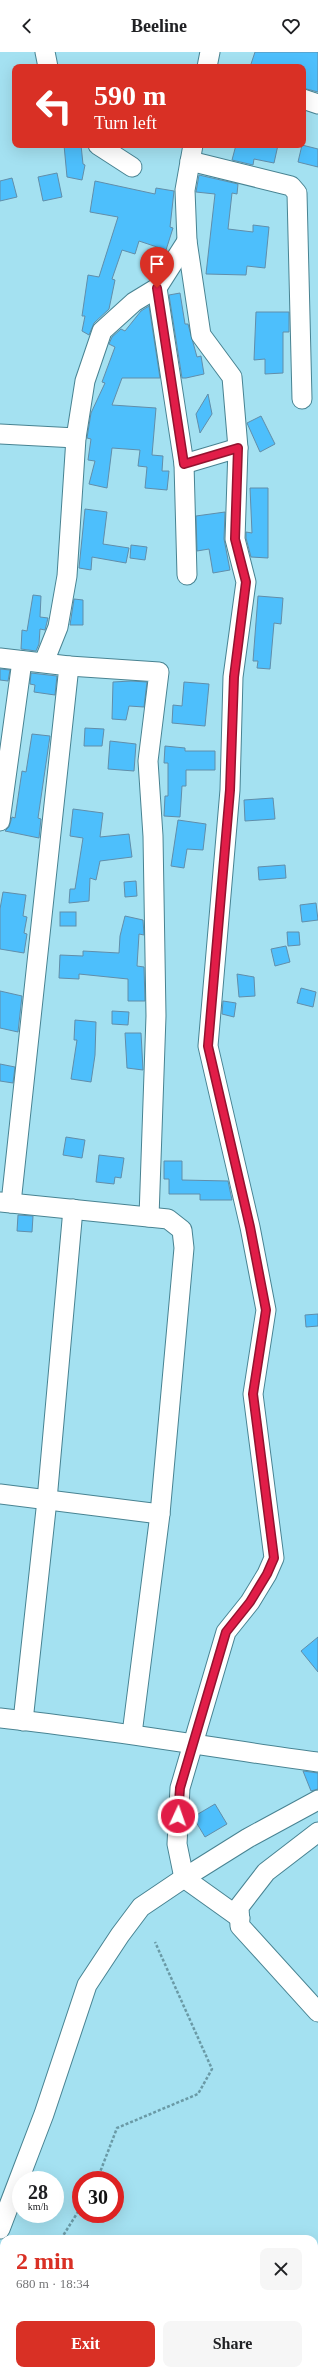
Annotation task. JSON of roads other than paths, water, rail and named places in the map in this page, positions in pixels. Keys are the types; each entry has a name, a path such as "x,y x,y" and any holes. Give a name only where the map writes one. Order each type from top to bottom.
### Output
{"street":[{"path":"45,52 47,64"},
{"path":"306,100 318,104"},
{"path":"103,148 132,167"},
{"path":"240,1918 184,1878 177,1844 180,1788 194,1745 226,1632 250,1602 267,1574 274,1558 253,1394 266,1310 250,1227 208,1046 230,790 234,677 246,582 235,539 238,448 232,377 201,335 187,241 185,190 192,153 291,186 297,193 302,399"},
{"path":"44,662 58,627 67,576 76,438 85,381 102,331 134,302 157,288 187,241"},
{"path":"157,288 184,464 187,575"},
{"path":"0,434 76,438"},
{"path":"184,464 238,448"},
{"path":"0,658 69,666 159,672 148,761 153,844 156,1008 149,1217"},
{"path":"1,811 22,661"},
{"path":"69,666 6,1203 168,1219 182,1230 184,1248 160,1514 132,1734"},
{"path":"23,1721 47,1500 73,1209"},
{"path":"0,1494 160,1514"},
{"path":"0,1718 132,1734 194,1745 318,1762"},
{"path":"0,2229 44,2114 87,1985 120,1935 141,1907 248,1838 318,1800"},
{"path":"318,1832 266,1872 239,1907 240,1926 318,2012"}]}
